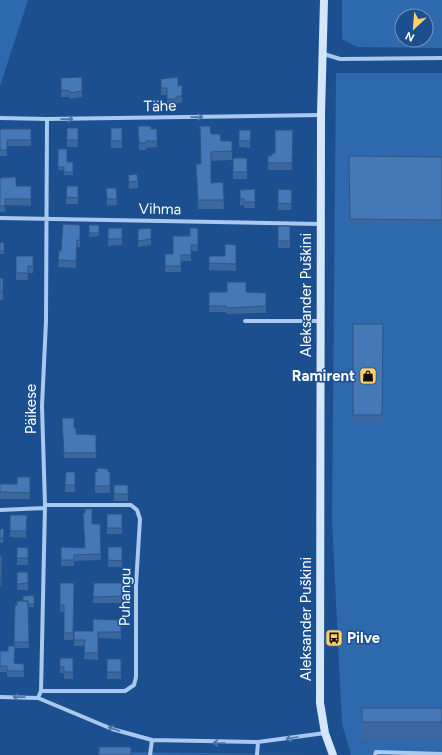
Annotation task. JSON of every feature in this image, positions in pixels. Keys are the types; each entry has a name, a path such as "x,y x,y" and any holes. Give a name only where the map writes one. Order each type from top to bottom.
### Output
{"main road":[{"name":"Aleksander Puškini","path":"324,0 320,224 320,703 325,733 334,755"}],"street":[{"path":"324,54 340,59 442,58"},
{"name":"Tähe","path":"0,118 47,119 321,116"},
{"name":"Päikese","path":"38,698 41,691 45,507 42,406 46,321 47,119"},
{"name":"Vihma","path":"0,218 320,224"},
{"path":"244,321 320,321"},
{"name":"Puhangu","path":"41,691 124,691 131,689 134,684 136,678 136,585 140,519 137,510 131,505 45,507"},
{"path":"0,510 45,507"},
{"path":"0,697 38,698 112,729 152,740 258,742 325,733"},
{"path":"150,755 152,740"},
{"path":"257,755 258,742"},
{"path":"375,755 376,752 442,754"}],"shaded area":[{"path":"0,0 28,0 0,86"},
{"path":"342,0 442,0 442,48 434,48 434,8 394,8 394,47 357,47 342,39"},
{"path":"336,73 442,73 442,755 351,755 342,724 332,519"},
{"path":"98,752 313,754 98,755"}],"building":[{"path":"82,77 82,91 70,93 70,91 61,90 61,78"},
{"path":"178,77 178,86 182,85 182,96 177,96 177,99 167,99 167,88 161,88 161,79"},
{"path":"138,126 151,126 151,129 157,129 157,141 146,141 146,143 139,143"},
{"path":"200,126 210,126 211,134 220,134 221,141 232,141 232,151 211,152 211,183 223,182 224,200 198,200 196,164 201,164"},
{"path":"67,128 78,128 78,140 67,140"},
{"path":"111,128 122,128 122,141 111,141"},
{"path":"0,129 31,129 31,140 7,140 7,150 0,150"},
{"path":"239,130 251,130 250,141 239,141"},
{"path":"275,130 293,130 292,163 268,163 268,156 272,156 272,153 275,153"},
{"path":"58,149 67,149 67,162 73,162 73,172 64,172 64,167 58,167"},
{"path":"349,156 442,157 442,220 350,219"},
{"path":"233,158 247,158 247,172 233,172"},
{"path":"137,174 138,181 129,182 128,175"},
{"path":"16,177 16,186 31,186 31,199 5,199 5,206 0,206 0,178"},
{"path":"67,186 78,186 78,198 66,197"},
{"path":"106,188 116,188 117,199 107,199"},
{"path":"255,189 255,202 244,202 244,199 240,199 240,190"},
{"path":"278,189 292,190 291,204 278,203"},
{"path":"63,224 80,225 80,240 77,240 76,261 58,260 59,250 61,251"},
{"path":"89,225 99,225 99,233 89,233"},
{"path":"278,226 290,226 290,241 278,241"},
{"path":"108,228 122,228 122,239 108,239"},
{"path":"151,228 151,239 138,241 138,229"},
{"path":"190,228 198,228 198,245 191,245 191,255 181,255 181,266 165,266 165,254 173,254 173,236 190,236"},
{"path":"0,242 4,243 4,251 0,251"},
{"path":"225,244 236,245 236,264 209,263 209,256 225,256"},
{"path":"16,256 33,256 33,266 28,266 28,273 16,273"},
{"path":"0,278 3,278 3,291 0,291"},
{"path":"227,282 246,282 246,292 266,293 266,306 226,308 226,306 209,306 209,292 227,292"},
{"name":"Ramirent","path":"353,324 383,324 382,415 353,415"},
{"path":"62,418 74,418 74,428 76,428 76,434 96,435 96,453 64,453"},
{"path":"97,468 108,469 108,472 110,472 110,486 95,486 95,472 97,472"},
{"path":"66,472 75,472 75,485 65,485"},
{"path":"17,477 30,477 30,493 0,492 0,484 17,484"},
{"path":"114,485 128,485 128,494 114,494"},
{"path":"85,509 92,509 92,524 100,524 101,554 74,555 74,560 61,560 61,547 85,548 83,513 85,513"},
{"path":"107,514 122,514 122,528 107,528"},
{"path":"10,515 27,515 26,531 10,531"},
{"path":"0,529 4,529 3,538 0,538"},
{"path":"17,547 28,548 28,558 17,558"},
{"path":"108,547 122,547 122,561 108,560"},
{"path":"0,556 2,556 1,581 0,581"},
{"path":"17,572 28,572 28,583 17,584"},
{"path":"60,583 74,583 73,633 64,633 64,605 60,605"},
{"path":"94,583 122,583 122,596 93,597"},
{"path":"34,595 34,604 28,604 28,601 23,601 23,596"},
{"path":"17,601 28,601 29,642 14,642 15,605 17,605"},
{"path":"93,619 121,620 121,632 98,632 98,653 84,653 85,640 74,640 74,631 93,631"},
{"path":"8,646 15,646 14,663 24,664 24,671 7,671 7,666 0,666 0,651 8,651"},
{"path":"60,658 73,658 73,672 64,672 64,667 60,667"},
{"path":"107,659 121,659 121,672 107,672"},
{"path":"362,708 442,708 442,722 362,722"},
{"path":"99,747 131,747 131,755 99,755"}],"place":[{"name":"Ramirent","path":"368,376"},
{"name":"Pilve","path":"334,638"}]}
